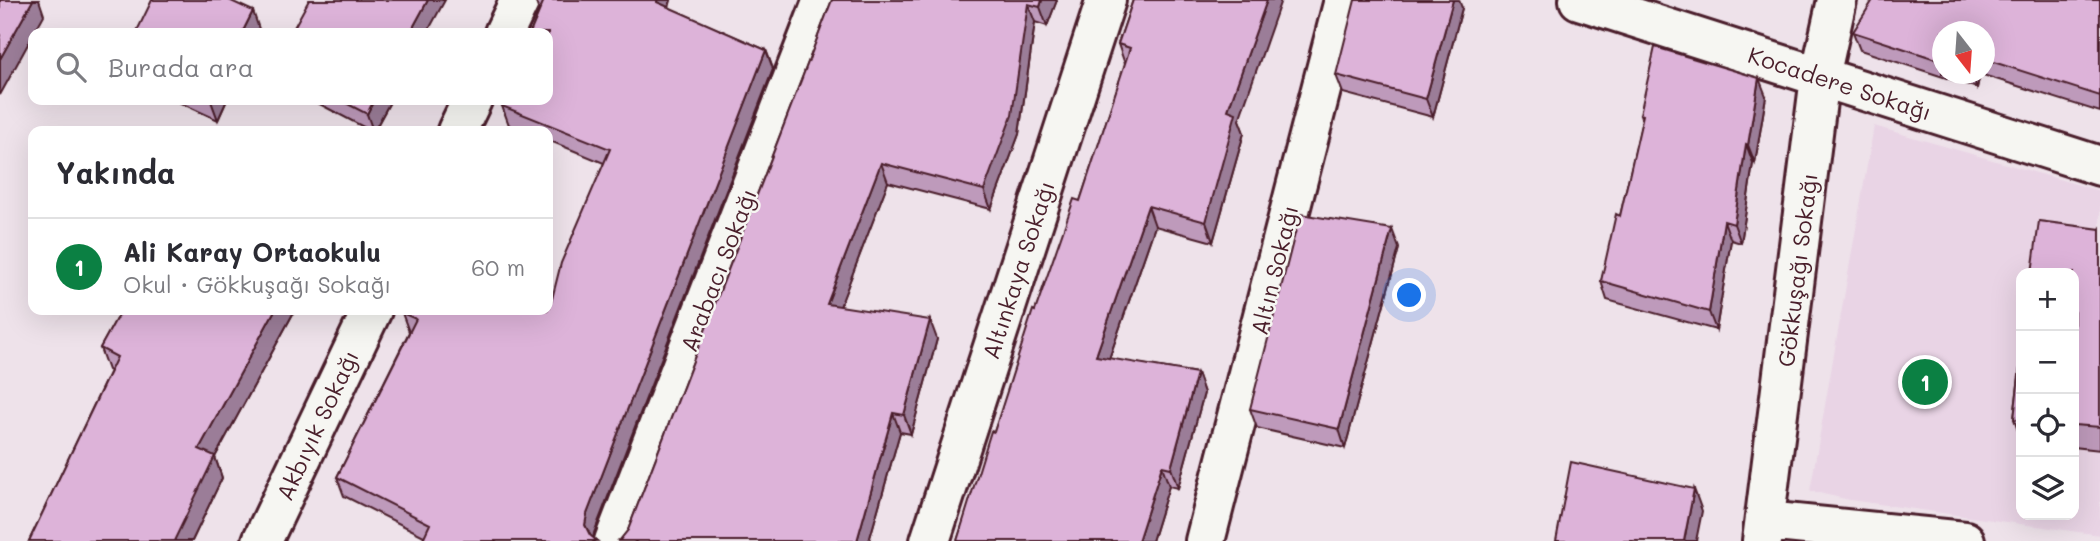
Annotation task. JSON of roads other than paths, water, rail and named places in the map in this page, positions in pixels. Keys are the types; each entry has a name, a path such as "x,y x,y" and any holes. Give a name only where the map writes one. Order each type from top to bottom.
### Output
{"street":[{"path":"506,28 520,0"},
{"name":"Arabacı Sokağı","path":"614,541 823,0"},
{"name":"Altınkaya Sokağı","path":"930,541 1106,0"},
{"name":"Altın Sokağı","path":"1205,541 1344,0"},
{"name":"Kocadere Sokağı","path":"1579,0 2100,166"},
{"name":"Gökkuşağı Sokağı","path":"1764,531 1820,78 1837,0"},
{"path":"459,126 470,105"},
{"name":"Akbıyık Sokağı","path":"262,541 370,315"},
{"path":"1764,531 1965,541"}],"place":[{"name":"Ali Karay Ortaokulu","path":"1925,382"}]}
